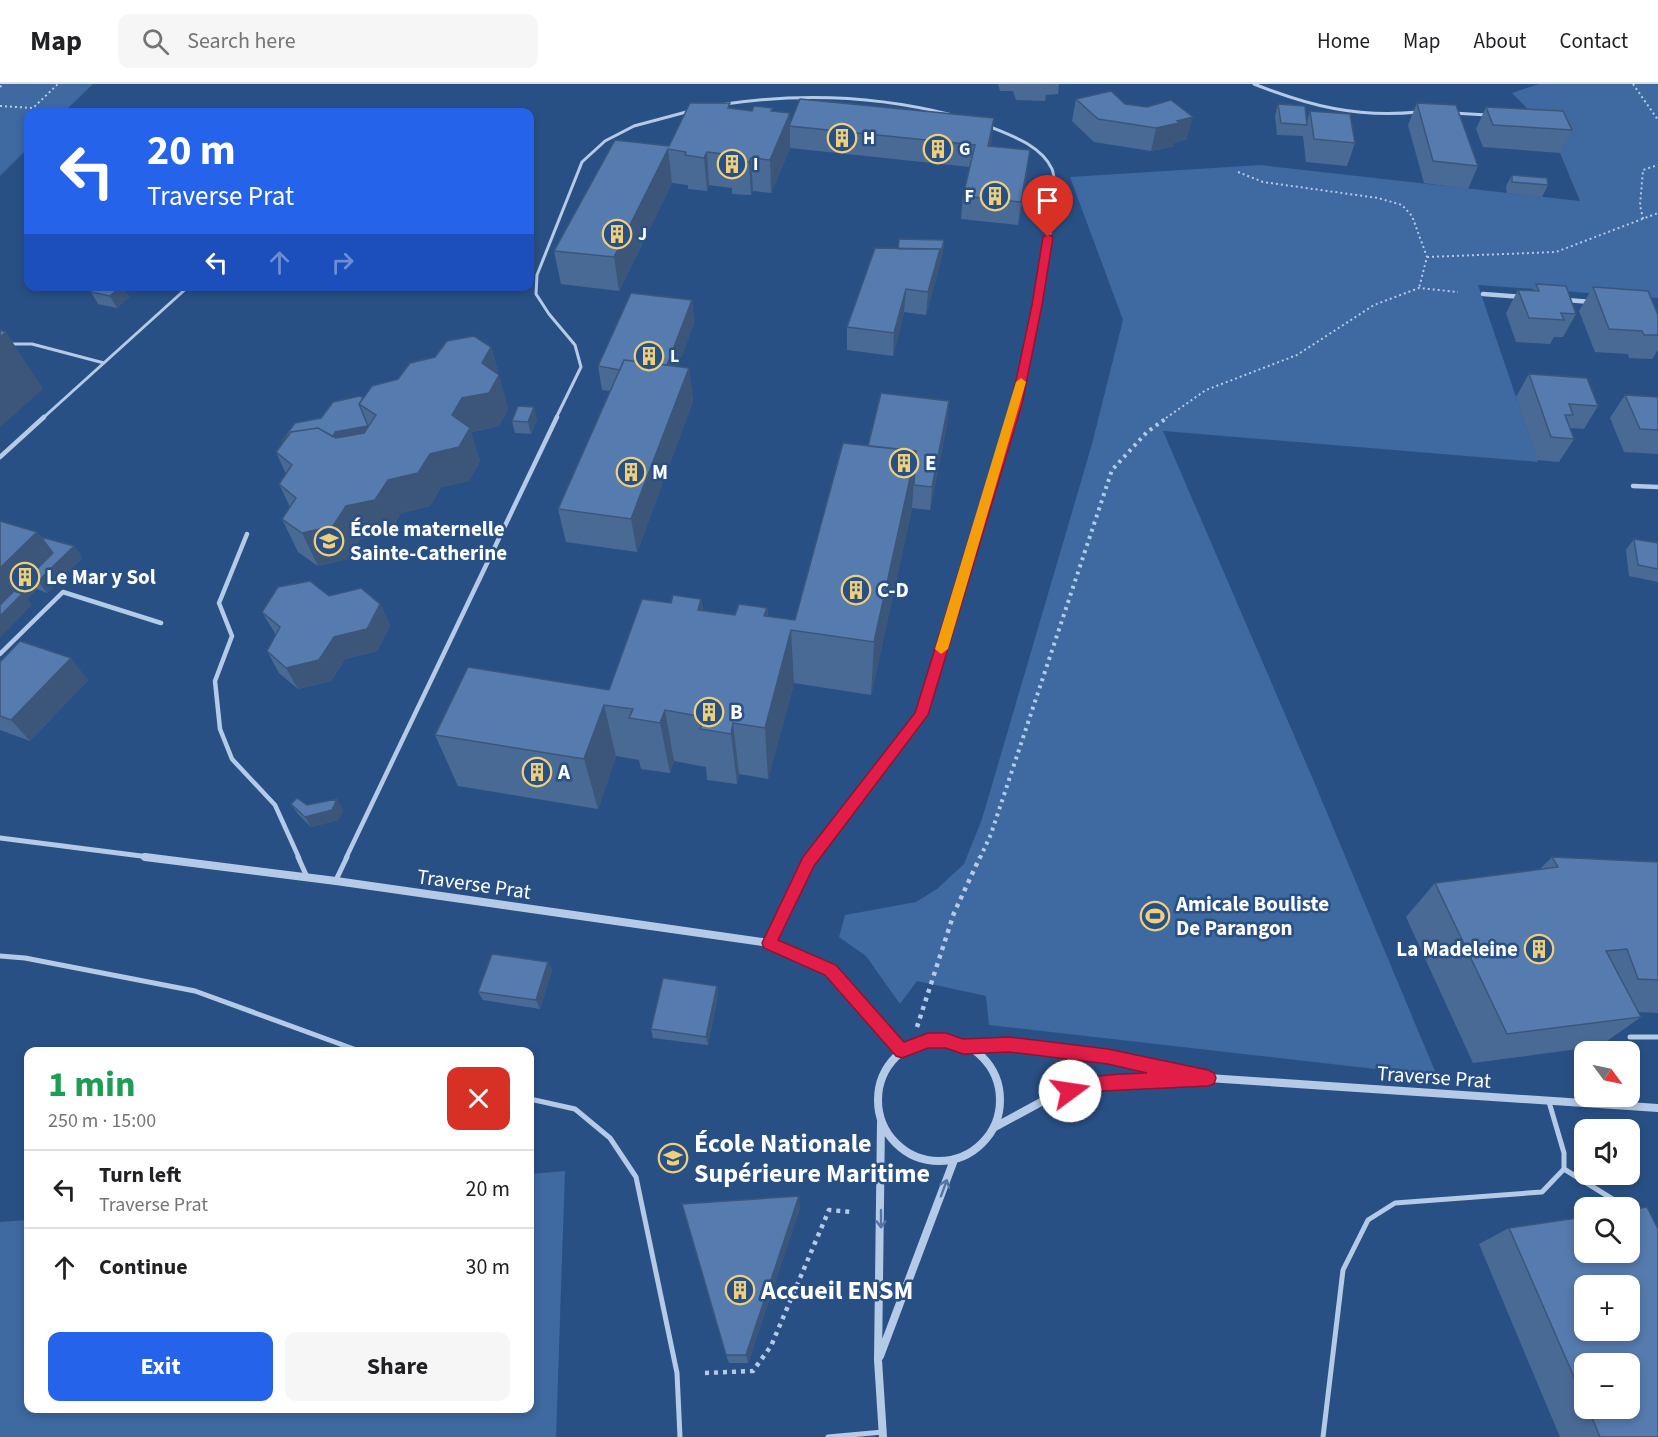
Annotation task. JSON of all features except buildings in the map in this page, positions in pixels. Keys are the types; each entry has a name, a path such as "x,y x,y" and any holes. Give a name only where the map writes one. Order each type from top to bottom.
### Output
{"street":[{"path":"1483,294 1529,297"},
{"path":"1564,300 1600,302"},
{"name":"Traverse Prat","path":"0,838 307,877 769,943 830,970 902,1050"},
{"path":"881,1118 889,1134 902,1147 918,1156 936,1161 954,1160 971,1154 985,1142 995,1127 1000,1108 999,1089 992,1072 979,1057 963,1046 946,1041 928,1041 902,1050 888,1063 880,1080 877,1099 881,1118 878,1360 883,1434"},
{"name":"Traverse Prat","path":"963,1046 1009,1045 1108,1057 1208,1078"},
{"name":"Traverse Prat","path":"995,1127 1054,1095 1102,1083 1208,1078 1658,1108"},
{"path":"878,1360 954,1160"}],"lane":[{"path":"1254,84 1307,103 1343,111 1380,116 1423,112"},
{"path":"723,105 780,98 876,102 961,117"},
{"path":"336,881 581,367 575,345 549,314 536,294 537,275 582,162 605,141 634,126 700,109"},
{"path":"1446,113 1493,115"},
{"path":"769,943 808,861 921,715 1016,404 1037,305 1055,192 1052,169 1036,149 1013,136 980,123"},
{"path":"0,457 183,291"},
{"path":"0,344 32,345 104,363"},
{"path":"1633,486 1658,488"},
{"path":"247,534 219,603 232,636 215,681 220,729 232,759 275,805 307,877"},
{"path":"0,654 63,592 161,623"},
{"path":"0,956 25,958 195,991 348,1047"},
{"path":"1630,1037 1658,1037"},
{"path":"534,1100 574,1109 610,1138 636,1177 677,1373 680,1437"},
{"path":"1323,1437 1343,1270 1368,1220 1395,1203 1542,1192 1564,1169 1564,1153 1549,1102"},
{"path":"1564,1169 1610,1197"},
{"path":"828,1437 883,1434"}],"path":[{"path":"0,106 33,108 58,84"},
{"path":"1634,84 1658,120"},
{"path":"1643,219 1640,205 1643,170 1658,165"},
{"path":"1238,172 1263,182 1378,198 1402,205 1413,216 1427,257 1419,288"},
{"path":"1427,257 1557,252 1658,213"},
{"path":"911,1045 954,913 992,834 1112,471 1147,432 1206,390 1297,355 1374,305 1419,288 1483,294"},
{"path":"677,1373 753,1371 771,1346 829,1210 881,1215"}],"shaded area":[{"path":"0,84 93,84 68,108 24,108 24,152 0,176"},
{"path":"1539,84 1658,84 1658,298 1478,285 1538,462 1163,431 1312,777 1437,1076 989,1025 986,996 917,981 900,1004 866,956 839,937 845,915 916,902 937,889 964,864 982,819 1092,444 1123,320 1070,177 1260,165 1580,201 1552,134 1512,93"},
{"path":"565,1171 556,1437 0,1437 0,1222 24,1220 24,1413 534,1413 534,1174"}],"slow traffic":[{"path":"941,649 1021,382"}],"place":[{"name":"H","path":"842,138"},
{"name":"G","path":"938,149"},
{"name":"I","path":"732,164"},
{"name":"F","path":"995,196"},
{"name":"J","path":"617,234"},
{"name":"L","path":"649,356"},
{"name":"E","path":"904,463"},
{"name":"M","path":"631,472"},
{"name":"École maternelle Sainte-Catherine","path":"329,541"},
{"name":"Le Mar y Sol","path":"25,577"},
{"name":"C-D","path":"856,590"},
{"name":"B","path":"709,712"},
{"name":"A","path":"537,772"},
{"name":"Amicale Bouliste De Parangon","path":"1155,916"},
{"name":"La Madeleine","path":"1539,949"},
{"name":"École Nationale Supérieure Maritime","path":"673,1158"},
{"name":"Accueil ENSM","path":"740,1290"}],"route":[{"path":"1048,237 1037,305 1016,404 921,715 808,861 769,943 830,970 902,1050 928,1041 946,1041 963,1046 1009,1045 1108,1057 1208,1078 1102,1083 1070,1091"}]}
